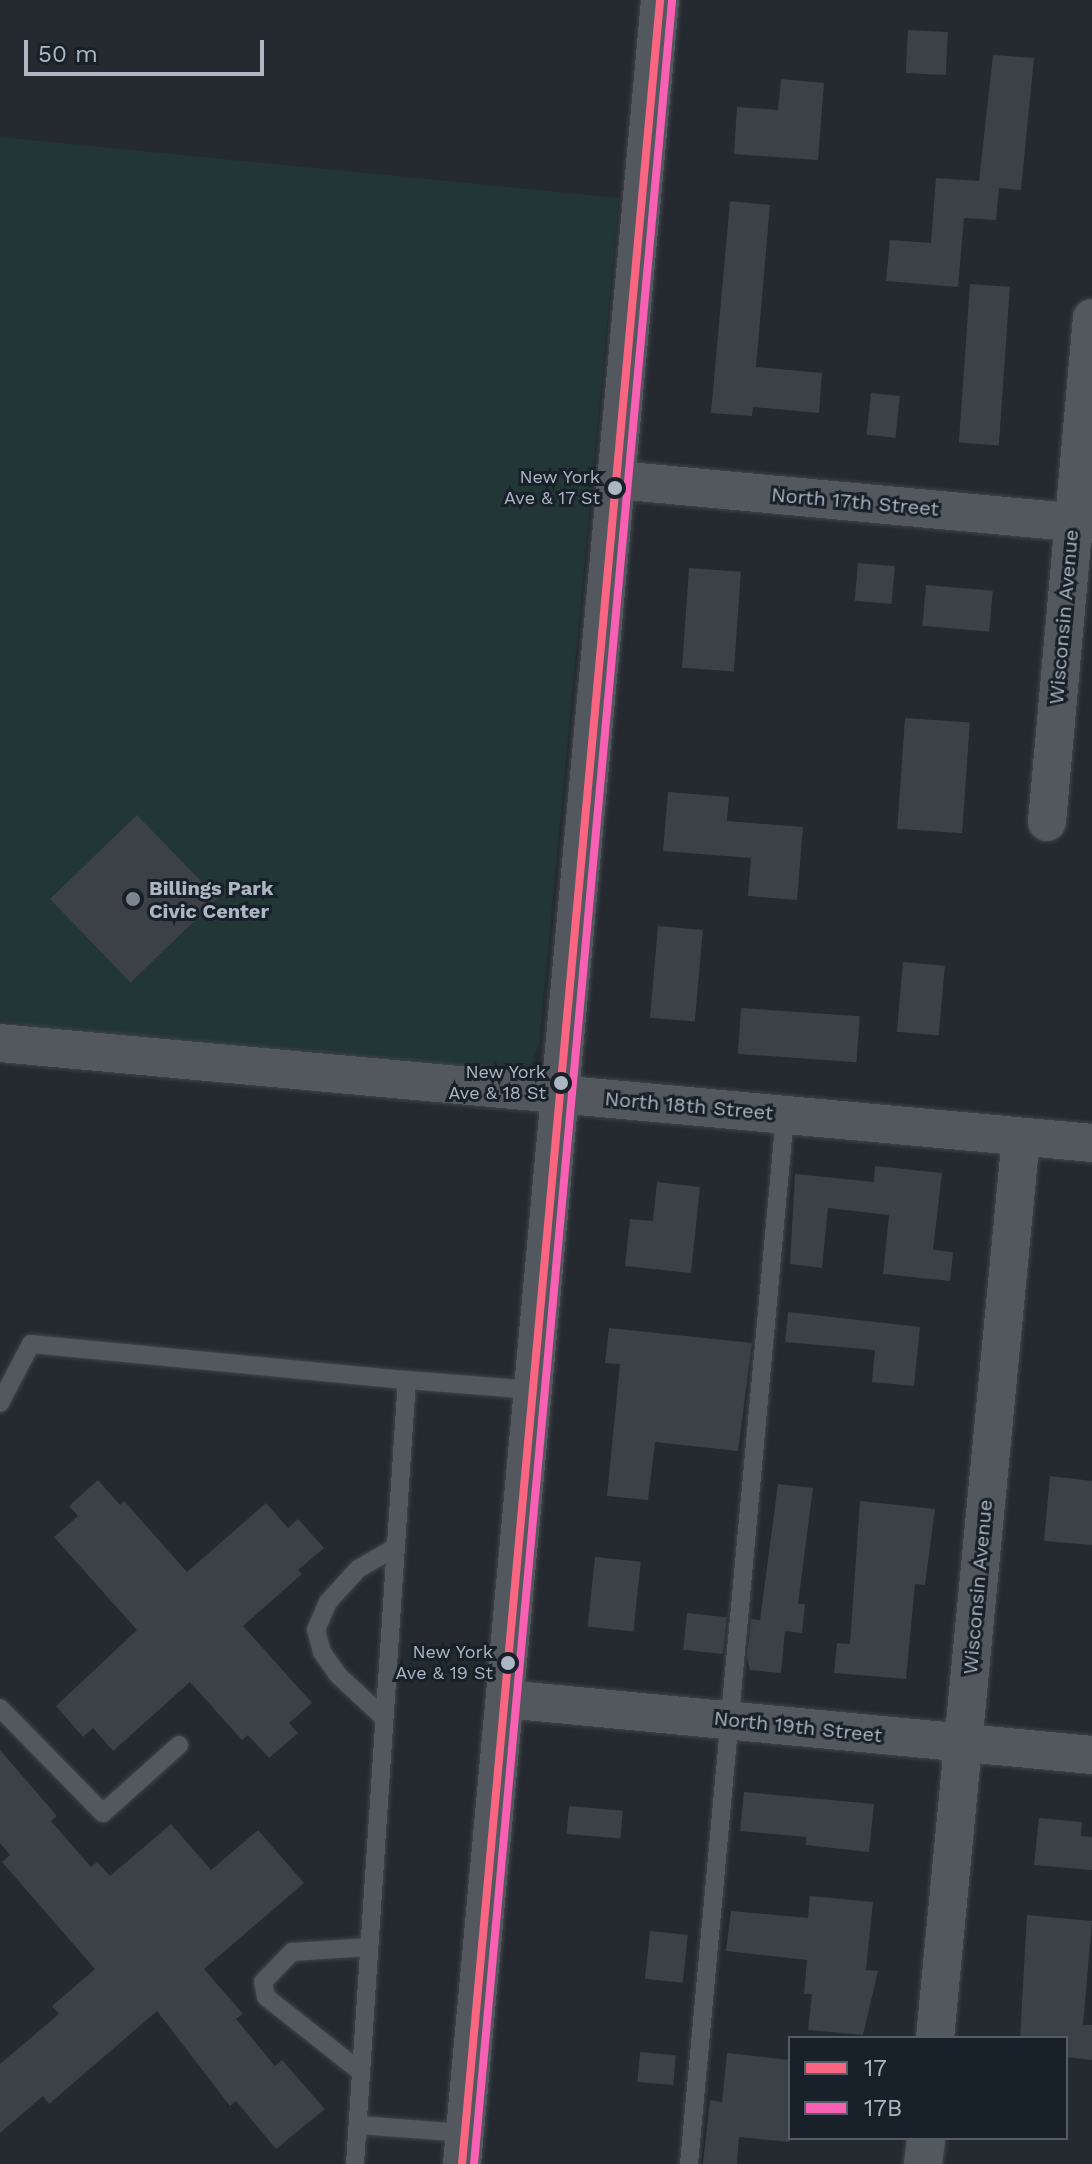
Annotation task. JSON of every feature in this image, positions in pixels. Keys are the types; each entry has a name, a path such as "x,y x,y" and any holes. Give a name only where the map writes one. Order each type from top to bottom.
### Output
{"street":[{"path":"463,2149 660,0"},
{"name":"Wisconsin Avenue","path":"1047,822 1082,523 1092,318"},
{"name":"North 17th Street","path":"617,480 1082,523"},
{"name":"North 18th Street","path":"0,1043 1092,1143"},
{"name":"Wisconsin Avenue","path":"935,2036 1021,1137"},
{"name":"North 19th Street","path":"505,1699 1092,1755"},
{"path":"923,2164 926,2140"}],"lane":[{"path":"689,2164 733,1720 785,1115"},
{"path":"0,1403 31,1344 534,1390"},
{"path":"355,2164 407,1380"},
{"path":"384,1718 338,1675 322,1652 316,1630 328,1602 358,1569 396,1547"},
{"path":"0,1708 103,1813 179,1745"},
{"path":"361,2072 266,1997 263,1982 292,1952 369,1947"},
{"path":"358,2125 463,2149"}],"green space":[{"path":"0,137 619,198 539,1044 530,1069 518,1074 68,1033 0,1020"}],"building":[{"path":"908,30 948,32 946,75 906,73"},
{"path":"993,55 1034,58 1021,190 999,188 996,220 964,218 958,287 886,281 890,240 931,243 936,178 979,181"},
{"path":"781,79 824,83 818,160 734,154 737,107 778,110"},
{"path":"730,201 770,205 756,367 822,373 819,413 753,407 752,416 711,413"},
{"path":"970,284 1010,287 999,445 959,443"},
{"path":"871,393 900,396 895,438 867,435"},
{"path":"858,563 895,566 892,604 855,601"},
{"path":"689,568 741,572 734,671 682,668"},
{"path":"926,585 993,591 989,632 922,626"},
{"path":"905,718 970,723 962,833 897,829"},
{"path":"668,792 729,797 727,821 803,827 797,900 748,896 751,858 663,851"},
{"name":"Billings Park Civic Center","path":"137,815 218,898 131,982 50,899"},
{"path":"658,926 703,930 695,1022 650,1018"},
{"path":"903,962 945,966 939,1035 897,1032"},
{"path":"741,1008 860,1016 857,1062 738,1054"},
{"path":"875,1166 942,1173 933,1250 953,1252 950,1281 883,1274 889,1215 828,1208 822,1268 790,1264 795,1174 874,1182"},
{"path":"657,1182 700,1187 691,1273 625,1266 630,1219 653,1221"},
{"path":"788,1312 920,1327 914,1386 872,1382 875,1350 785,1342"},
{"path":"609,1328 752,1343 738,1451 655,1442 648,1500 607,1496 620,1364 605,1363"},
{"path":"1050,1476 1092,1481 1092,1545 1044,1541"},
{"path":"98,1480 120,1505 124,1501 187,1572 266,1503 288,1528 298,1519 324,1548 298,1570 302,1574 243,1626 312,1703 289,1723 298,1733 269,1758 248,1735 242,1740 190,1682 113,1751 93,1728 83,1737 56,1706 137,1630 54,1537 78,1516 69,1506"},
{"path":"778,1484 813,1488 798,1604 805,1604 802,1633 785,1631 781,1673 750,1670 747,1657 751,1619 760,1620"},
{"path":"860,1501 935,1509 925,1585 915,1584 906,1679 834,1673 837,1643 850,1644"},
{"path":"595,1557 641,1562 633,1631 588,1627"},
{"path":"687,1613 727,1617 723,1654 683,1650"},
{"path":"0,1750 57,1816 51,1821 91,1867 97,1862 110,1876 171,1824 211,1870 258,1830 304,1883 204,1969 243,2014 236,2019 275,2066 282,2060 325,2109 276,2149 236,2101 230,2106 157,2011 49,2104 43,2096 0,2133 0,2064 59,2014 52,2006 95,1969 2,1862 10,1855 0,1843"},
{"path":"744,1792 874,1804 869,1852 806,1845 806,1837 740,1831"},
{"path":"569,1806 623,1811 620,1839 567,1834"},
{"path":"1039,1818 1082,1822 1081,1836 1092,1837 1092,1870 1034,1865"},
{"path":"810,1896 873,1902 866,1970 878,1971 863,2035 808,2030 812,1994 804,1994 807,1960 726,1951 731,1911 808,1918"},
{"path":"1027,1915 1092,1921 1083,2025 1092,2025 1092,2060 1068,2057 1068,2036 1020,2036"},
{"path":"650,1931 688,1935 683,1983 645,1979"},
{"path":"640,2052 676,2055 673,2085 637,2082"},
{"path":"727,2053 788,2060 790,2142 739,2137 737,2164 703,2164 710,2100 722,2102"}],"transit line":[{"name":"17","path":"462,2164 660,0"},
{"name":"17B","path":"474,2164 672,1"}],"place":[{"name":"New York Ave & 17 St","path":"615,488"},
{"name":"Billings Park Civic Center","path":"133,899"},
{"name":"New York Ave & 18 St","path":"561,1083"},
{"name":"New York Ave & 19 St","path":"508,1663"}]}
